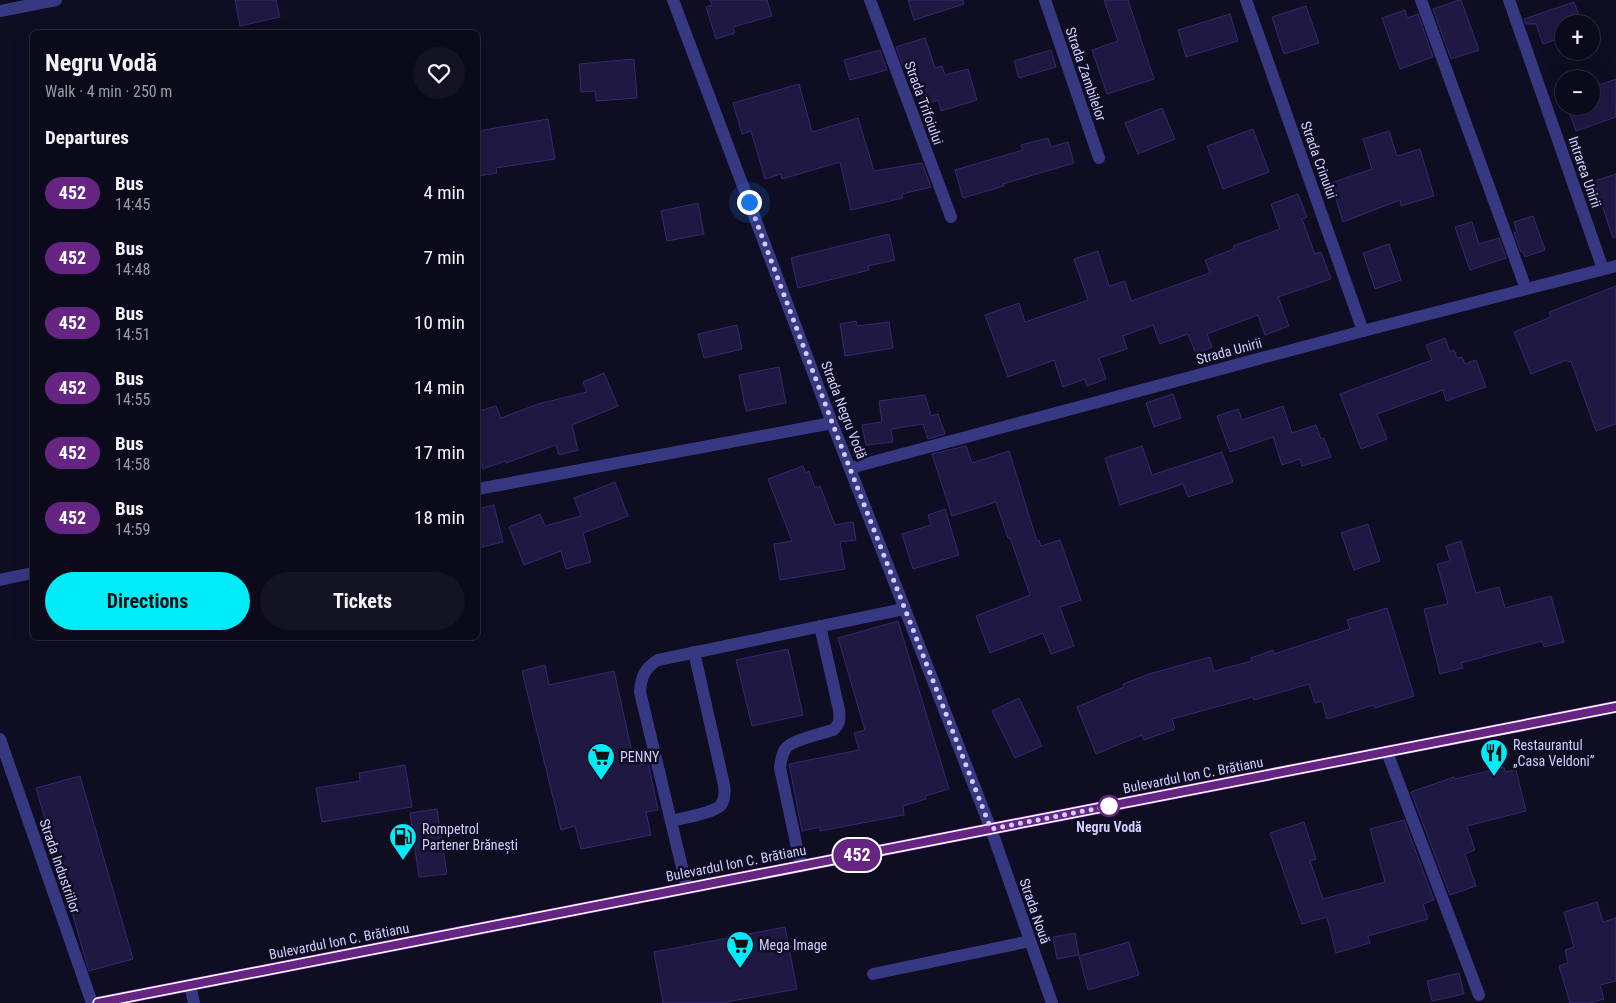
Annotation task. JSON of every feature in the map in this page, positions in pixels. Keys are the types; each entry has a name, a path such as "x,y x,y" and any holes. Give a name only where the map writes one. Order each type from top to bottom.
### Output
{"main road":[{"name":"Bulevardul Ion C. Brătianu","path":"98,1003 1616,708"}],"street":[{"path":"0,12 56,0"},
{"name":"Strada Negru Vodă","path":"673,0 832,422 991,829"},
{"name":"Strada Trifoiului","path":"870,0 951,217"},
{"name":"Strada Zambilelor","path":"1044,0 1100,158"},
{"name":"Strada Crinului","path":"1246,0 1363,331"},
{"path":"1421,0 1526,289"},
{"name":"Intrarea Unirii","path":"1509,0 1603,269"},
{"name":"Strada Unirii","path":"850,468 1363,331 1616,266"},
{"path":"480,489 832,422"},
{"path":"0,580 30,573"},
{"path":"687,888 640,692 641,679 648,666 658,660 904,609"},
{"path":"801,866 780,768 784,750 789,744 833,730 838,726 840,719 820,626"},
{"path":"671,821 713,810 721,805 725,796 694,652"},
{"name":"Strada Industriilor","path":"0,739 92,1003"},
{"path":"1387,752 1479,995"},
{"name":"Strada Nouă","path":"991,829 1030,941 1047,1002"},
{"path":"873,974 1030,941"},
{"path":"190,985 194,1003"}],"building":[{"path":"235,0 276,0 280,17 240,26"},
{"path":"710,0 767,0 772,16 733,27 735,33 716,39 706,7 712,5"},
{"path":"908,0 963,0 964,4 914,20"},
{"path":"1104,0 1128,0 1154,79 1107,94 1092,50 1118,41"},
{"path":"1461,0 1479,50 1451,59 1433,9"},
{"path":"1574,2 1579,15 1555,15 1555,40 1543,44 1536,24 1526,24 1524,19"},
{"path":"1306,6 1319,43 1284,54 1272,17"},
{"path":"1405,10 1407,18 1418,14 1433,57 1400,69 1382,18"},
{"path":"1230,14 1238,41 1186,57 1178,30"},
{"path":"925,38 935,68 942,66 945,75 968,69 977,100 941,111 938,100 923,105 912,66 903,66 896,47"},
{"path":"880,50 887,70 850,80 844,60"},
{"path":"1051,50 1056,67 1019,78 1014,61"},
{"path":"634,59 637,98 596,101 595,91 581,92 579,64"},
{"path":"1616,79 1616,117 1576,131 1570,115 1600,115 1600,85"},
{"path":"799,84 812,132 858,118 874,171 922,163 931,187 902,194 903,198 851,210 840,162 782,179 781,174 765,179 751,131 742,134 733,103"},
{"path":"1162,108 1175,139 1138,154 1125,123"},
{"path":"548,119 555,159 496,168 497,173 480,176 480,131"},
{"path":"1253,129 1269,172 1223,189 1207,146"},
{"path":"1389,131 1397,156 1420,149 1434,196 1401,206 1400,200 1343,222 1331,183 1372,169 1363,139"},
{"path":"1048,138 1051,147 1068,142 1074,163 963,198 955,170 1023,150 1021,145"},
{"path":"1616,174 1616,237 1613,238 1594,181"},
{"path":"1298,194 1307,217 1302,219 1315,254 1321,252 1331,279 1278,297 1289,326 1265,335 1258,315 1207,334 1212,347 1196,354 1188,334 1160,344 1153,325 1123,336 1127,349 1099,358 1106,379 1087,386 1085,379 1063,387 1054,360 1008,377 985,315 1019,303 1025,322 1088,300 1074,259 1098,251 1109,286 1125,281 1131,301 1210,273 1205,260 1234,249 1233,246 1280,229 1271,204"},
{"path":"698,203 704,234 667,241 661,211"},
{"path":"1533,216 1545,250 1525,257 1523,252 1521,252 1514,233 1517,232 1514,222"},
{"path":"1472,222 1479,244 1499,238 1506,258 1470,270 1455,227"},
{"path":"889,234 895,260 868,266 869,270 798,288 791,258"},
{"path":"1389,244 1401,280 1375,289 1363,253"},
{"path":"1616,286 1616,424 1596,431 1571,361 1568,362 1567,360 1531,374 1514,332 1551,317 1549,312"},
{"path":"856,321 857,326 889,322 893,348 845,356 840,324"},
{"path":"737,325 742,349 704,358 698,334"},
{"path":"1445,338 1450,352 1454,350 1457,358 1462,357 1465,364 1476,360 1486,387 1446,401 1443,390 1377,414 1387,439 1361,449 1340,394 1432,360 1426,345"},
{"path":"779,367 786,403 746,411 739,375"},
{"path":"604,373 618,406 572,425 578,450 559,455 556,445 483,469 480,460 480,410 496,406 501,418 538,404 587,392 583,382"},
{"path":"1173,394 1181,418 1154,427 1146,403"},
{"path":"925,395 931,416 938,414 945,434 928,439 923,424 891,429 893,442 866,445 862,425 882,422 879,401"},
{"path":"1283,406 1292,433 1316,425 1321,439 1324,438 1331,457 1302,466 1300,459 1282,465 1273,437 1230,452 1217,416 1238,409 1242,420"},
{"path":"966,446 972,463 1009,451 1037,541 1039,540 1041,546 1060,540 1081,600 1060,607 1074,646 1051,654 1043,633 990,653 976,616 1030,595 996,502 952,516 932,454"},
{"path":"1142,446 1152,475 1222,452 1233,482 1188,497 1183,484 1120,505 1105,458"},
{"path":"803,466 806,473 809,471 815,488 820,486 835,525 853,522 856,540 840,542 845,569 780,580 774,544 792,541 768,479"},
{"path":"615,482 628,516 583,533 591,562 566,569 561,551 524,565 509,527 540,514 545,526 581,516 574,498"},
{"path":"494,505 503,542 480,548 480,508"},
{"path":"945,509 959,555 913,569 902,534 931,525 928,515"},
{"path":"1368,524 1380,561 1354,570 1341,533"},
{"path":"1461,541 1476,593 1499,587 1505,608 1551,596 1564,642 1544,647 1542,641 1461,663 1463,668 1440,674 1424,609 1448,604 1437,564 1450,561 1446,546"},
{"path":"1387,608 1414,696 1375,708 1374,705 1327,719 1322,701 1315,703 1309,684 1254,700 1253,697 1172,719 1175,729 1144,740 1142,735 1096,754 1077,707 1124,687 1123,684 1149,674 1210,657 1214,671 1252,661 1251,658 1273,650 1274,654 1350,629 1347,620"},
{"path":"898,621 949,789 925,796 926,799 903,806 904,815 820,831 820,827 802,831 789,764 859,750 854,733 865,730 838,638"},
{"path":"788,649 803,715 752,726 736,660"},
{"name":"PENNY","path":"545,665 549,685 614,671 632,752 645,749 646,752 658,810 646,812 651,835 581,849 575,826 561,830 522,671"},
{"path":"1019,698 1042,746 1015,758 992,711"},
{"path":"405,765 412,807 322,822 316,788 360,781 359,773"},
{"path":"1504,767 1505,772 1516,770 1526,811 1467,826 1475,850 1465,854 1476,886 1450,895 1411,792 1454,777 1455,779"},
{"path":"80,776 133,959 89,971 36,788"},
{"path":"437,809 447,874 419,877 410,813"},
{"path":"1404,820 1434,900 1423,904 1428,919 1368,936 1370,943 1336,953 1327,917 1302,924 1270,833 1304,822 1316,859 1310,861 1323,899 1385,882 1370,829"},
{"path":"1597,902 1603,922 1616,918 1616,981 1600,985 1604,999 1589,1003 1570,1003 1559,966 1568,963 1565,950 1574,947 1564,912"},
{"path":"785,927 797,989 721,1003 663,1003 654,952"},
{"path":"1075,933 1079,955 1057,959 1053,937"},
{"path":"1129,942 1139,975 1088,990 1079,956"},
{"path":"1459,973 1464,994 1432,1001 1427,981"}],"bus line":[{"name":"452","path":"98,1003 1616,707"}],"place":[{"name":"Restaurantul „Casa Veldoni”","path":"1494,777"},
{"name":"PENNY","path":"601,781"},
{"name":"Negru Vodă","path":"1109,806"},
{"name":"Rompetrol Partener Brănești","path":"403,861"},
{"name":"Mega Image","path":"740,969"}],"route":[{"path":"749,202 838,438 991,829 1109,806"}]}
